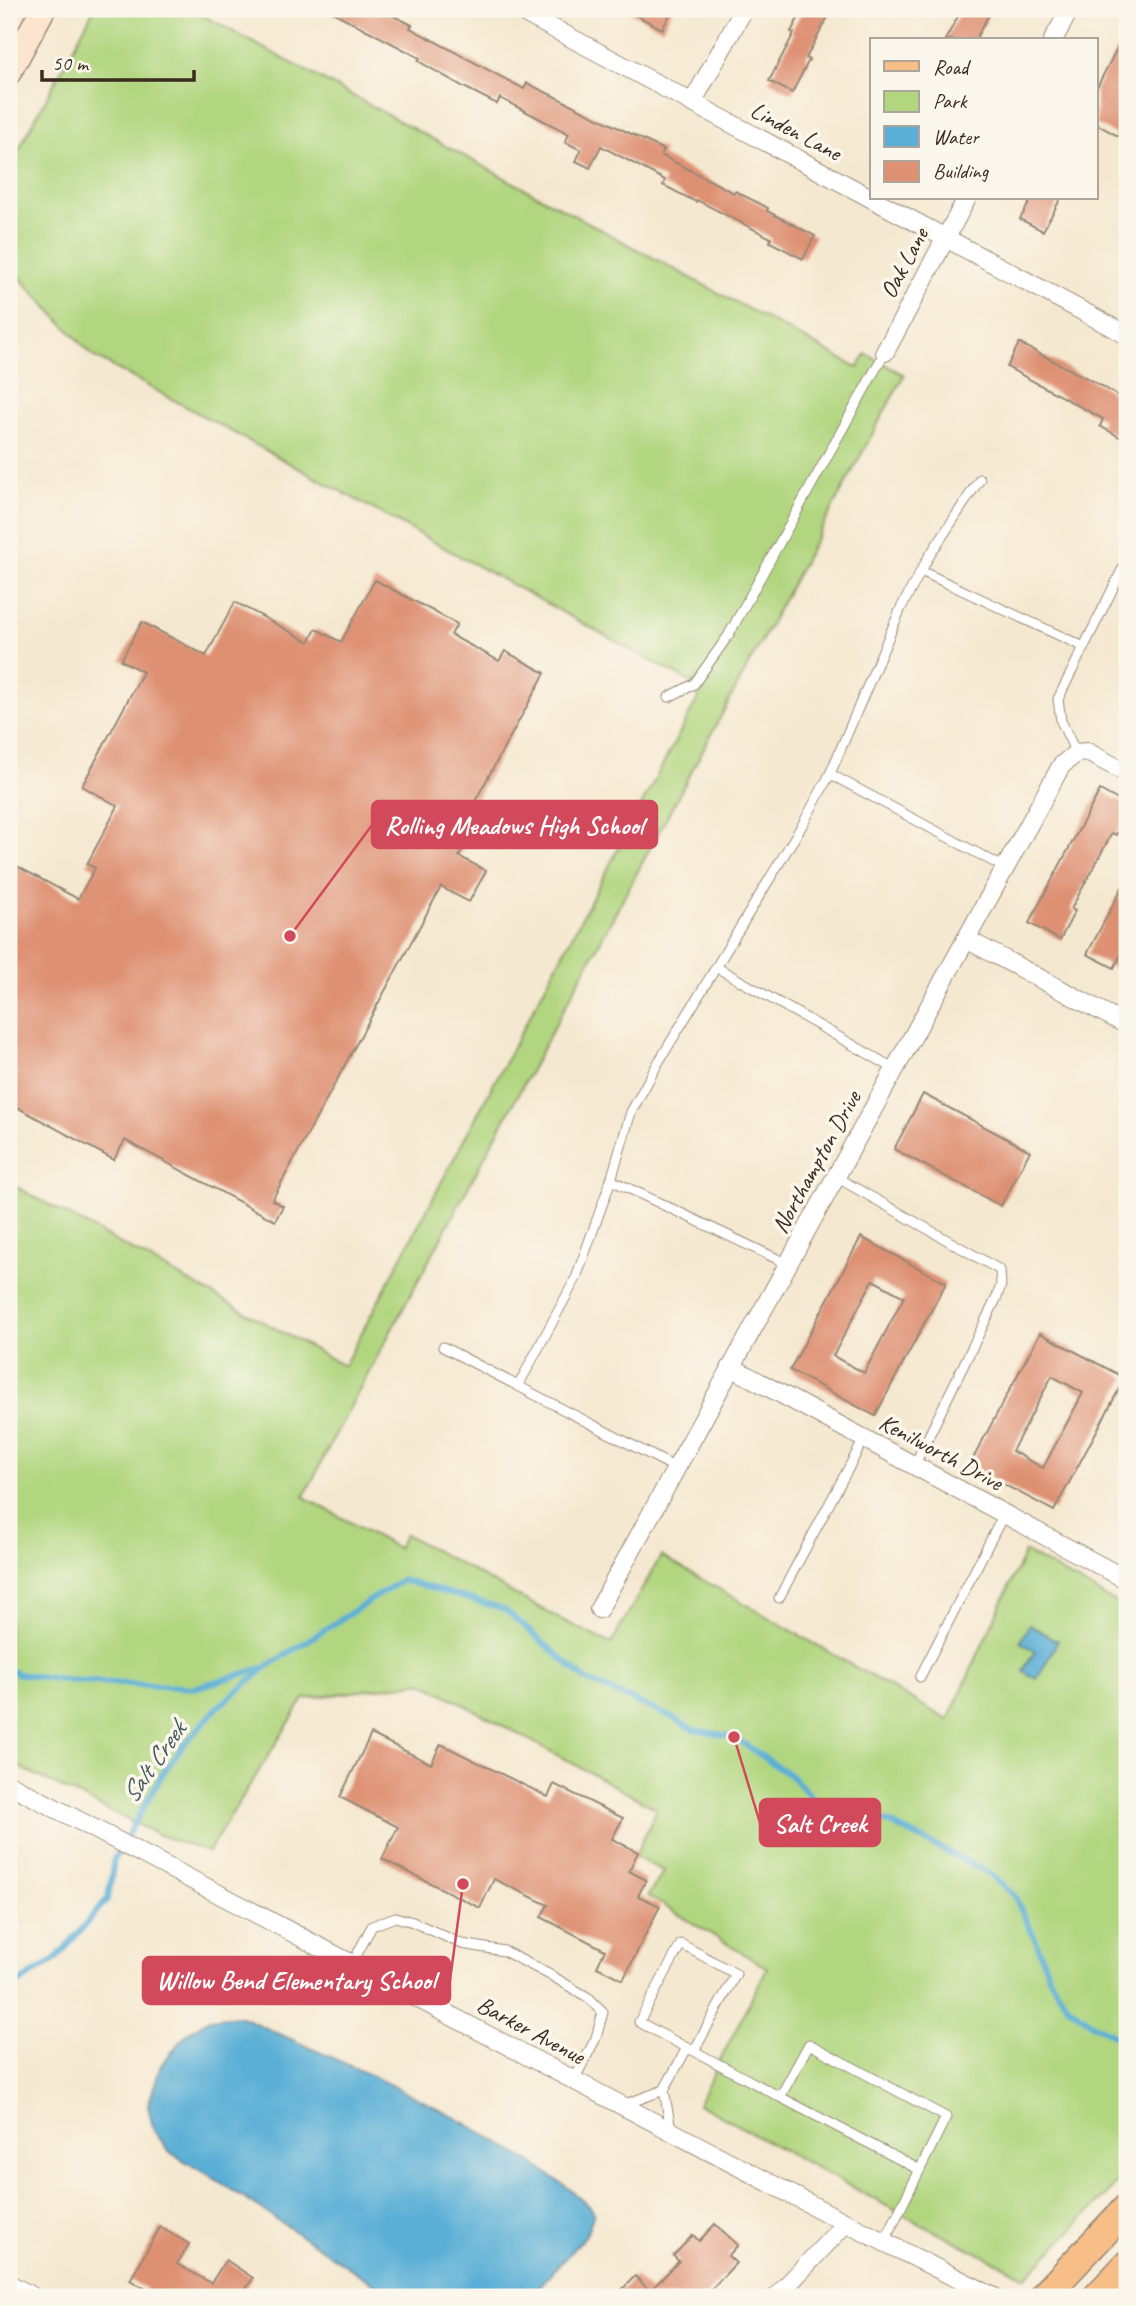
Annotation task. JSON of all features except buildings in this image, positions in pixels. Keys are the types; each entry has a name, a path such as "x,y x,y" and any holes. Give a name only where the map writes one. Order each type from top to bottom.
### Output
{"main road":[{"path":"1043,2297 1127,2208"},
{"path":"1097,2297 1127,2265"}],"street":[{"path":"9,72 43,9"},
{"name":"Linden Lane","path":"517,9 870,199"},
{"path":"692,103 744,9"},
{"path":"1053,38 1070,9"},
{"name":"Linden Lane","path":"872,200 1127,335"},
{"name":"Oak Lane","path":"885,352 966,200"},
{"path":"1081,753 1127,774"},
{"name":"Northampton Drive","path":"599,1609 1061,766 1081,753"},
{"path":"966,939 1127,1025"},
{"name":"Kenilworth Drive","path":"731,1367 1127,1580"},
{"name":"Barker Avenue","path":"9,1783 883,2243 994,2297"},
{"path":"776,2297 846,2223"},
{"path":"9,2284 33,2297"}],"lane":[{"path":"669,697 694,684 728,636 885,352"},
{"path":"518,1386 576,1278 611,1181 631,1112 657,1063 804,822 830,774 901,608 921,571 980,480"},
{"path":"1081,753 1061,722 1058,699 1127,561"},
{"path":"921,571 1084,647"},
{"path":"830,774 1005,868"},
{"path":"716,967 895,1069"},
{"path":"835,1177 1000,1270 1001,1285 997,1297 914,1466"},
{"path":"611,1181 788,1264"},
{"path":"443,1347 676,1468"},
{"path":"779,1598 864,1439"},
{"path":"920,1677 1004,1514"},
{"path":"352,1964 372,1926 395,1917 462,1944 504,1951 552,1976 589,1998 603,2012 596,2038 574,2080"},
{"path":"621,2105 664,2090 691,2049 736,1974 681,1944 639,2022 691,2049 780,2097 920,2170"},
{"path":"780,2097 809,2044 946,2117 883,2243"},
{"path":"664,2090 671,2132"}],"green space":[{"path":"94,9 191,9 858,368 866,354 904,375 304,1497 397,1548 405,1534 611,1644 661,1556 948,1720 1025,1552 1127,1609 1127,2173 1026,2277 911,2219 698,2104 767,1968 648,1896 664,1871 635,1857 657,1809 422,1682 304,1699 208,1852 159,1835 9,1762 9,1183 344,1366 703,689 93,356 9,266 9,168"}],"water":[{"path":"1029,1625 1058,1641 1037,1679 1023,1671 1035,1651 1020,1642"},
{"path":"239,2016 425,2102 532,2163 573,2192 594,2213 586,2235 530,2297 394,2297 209,2175 171,2153 154,2131 148,2106 161,2065 188,2033 209,2019"}],"waterway":[{"name":"Salt Creek","path":"9,1989 55,1960 108,1898 114,1859 163,1773 186,1742 219,1706 268,1666 402,1580 504,1609 586,1680 671,1717 694,1730 734,1737 794,1778 819,1806 890,1823 989,1873 1014,1895 1037,1943 1049,1977 1067,2005 1094,2025 1127,2042"},
{"path":"9,1670 19,1674 66,1680 194,1688 263,1668"}],"place":[{"name":"Rolling Meadows High School","path":"290,936"},
{"name":"Salt Creek","path":"734,1737"},
{"name":"Willow Bend Elementary School","path":"463,1884"}]}
